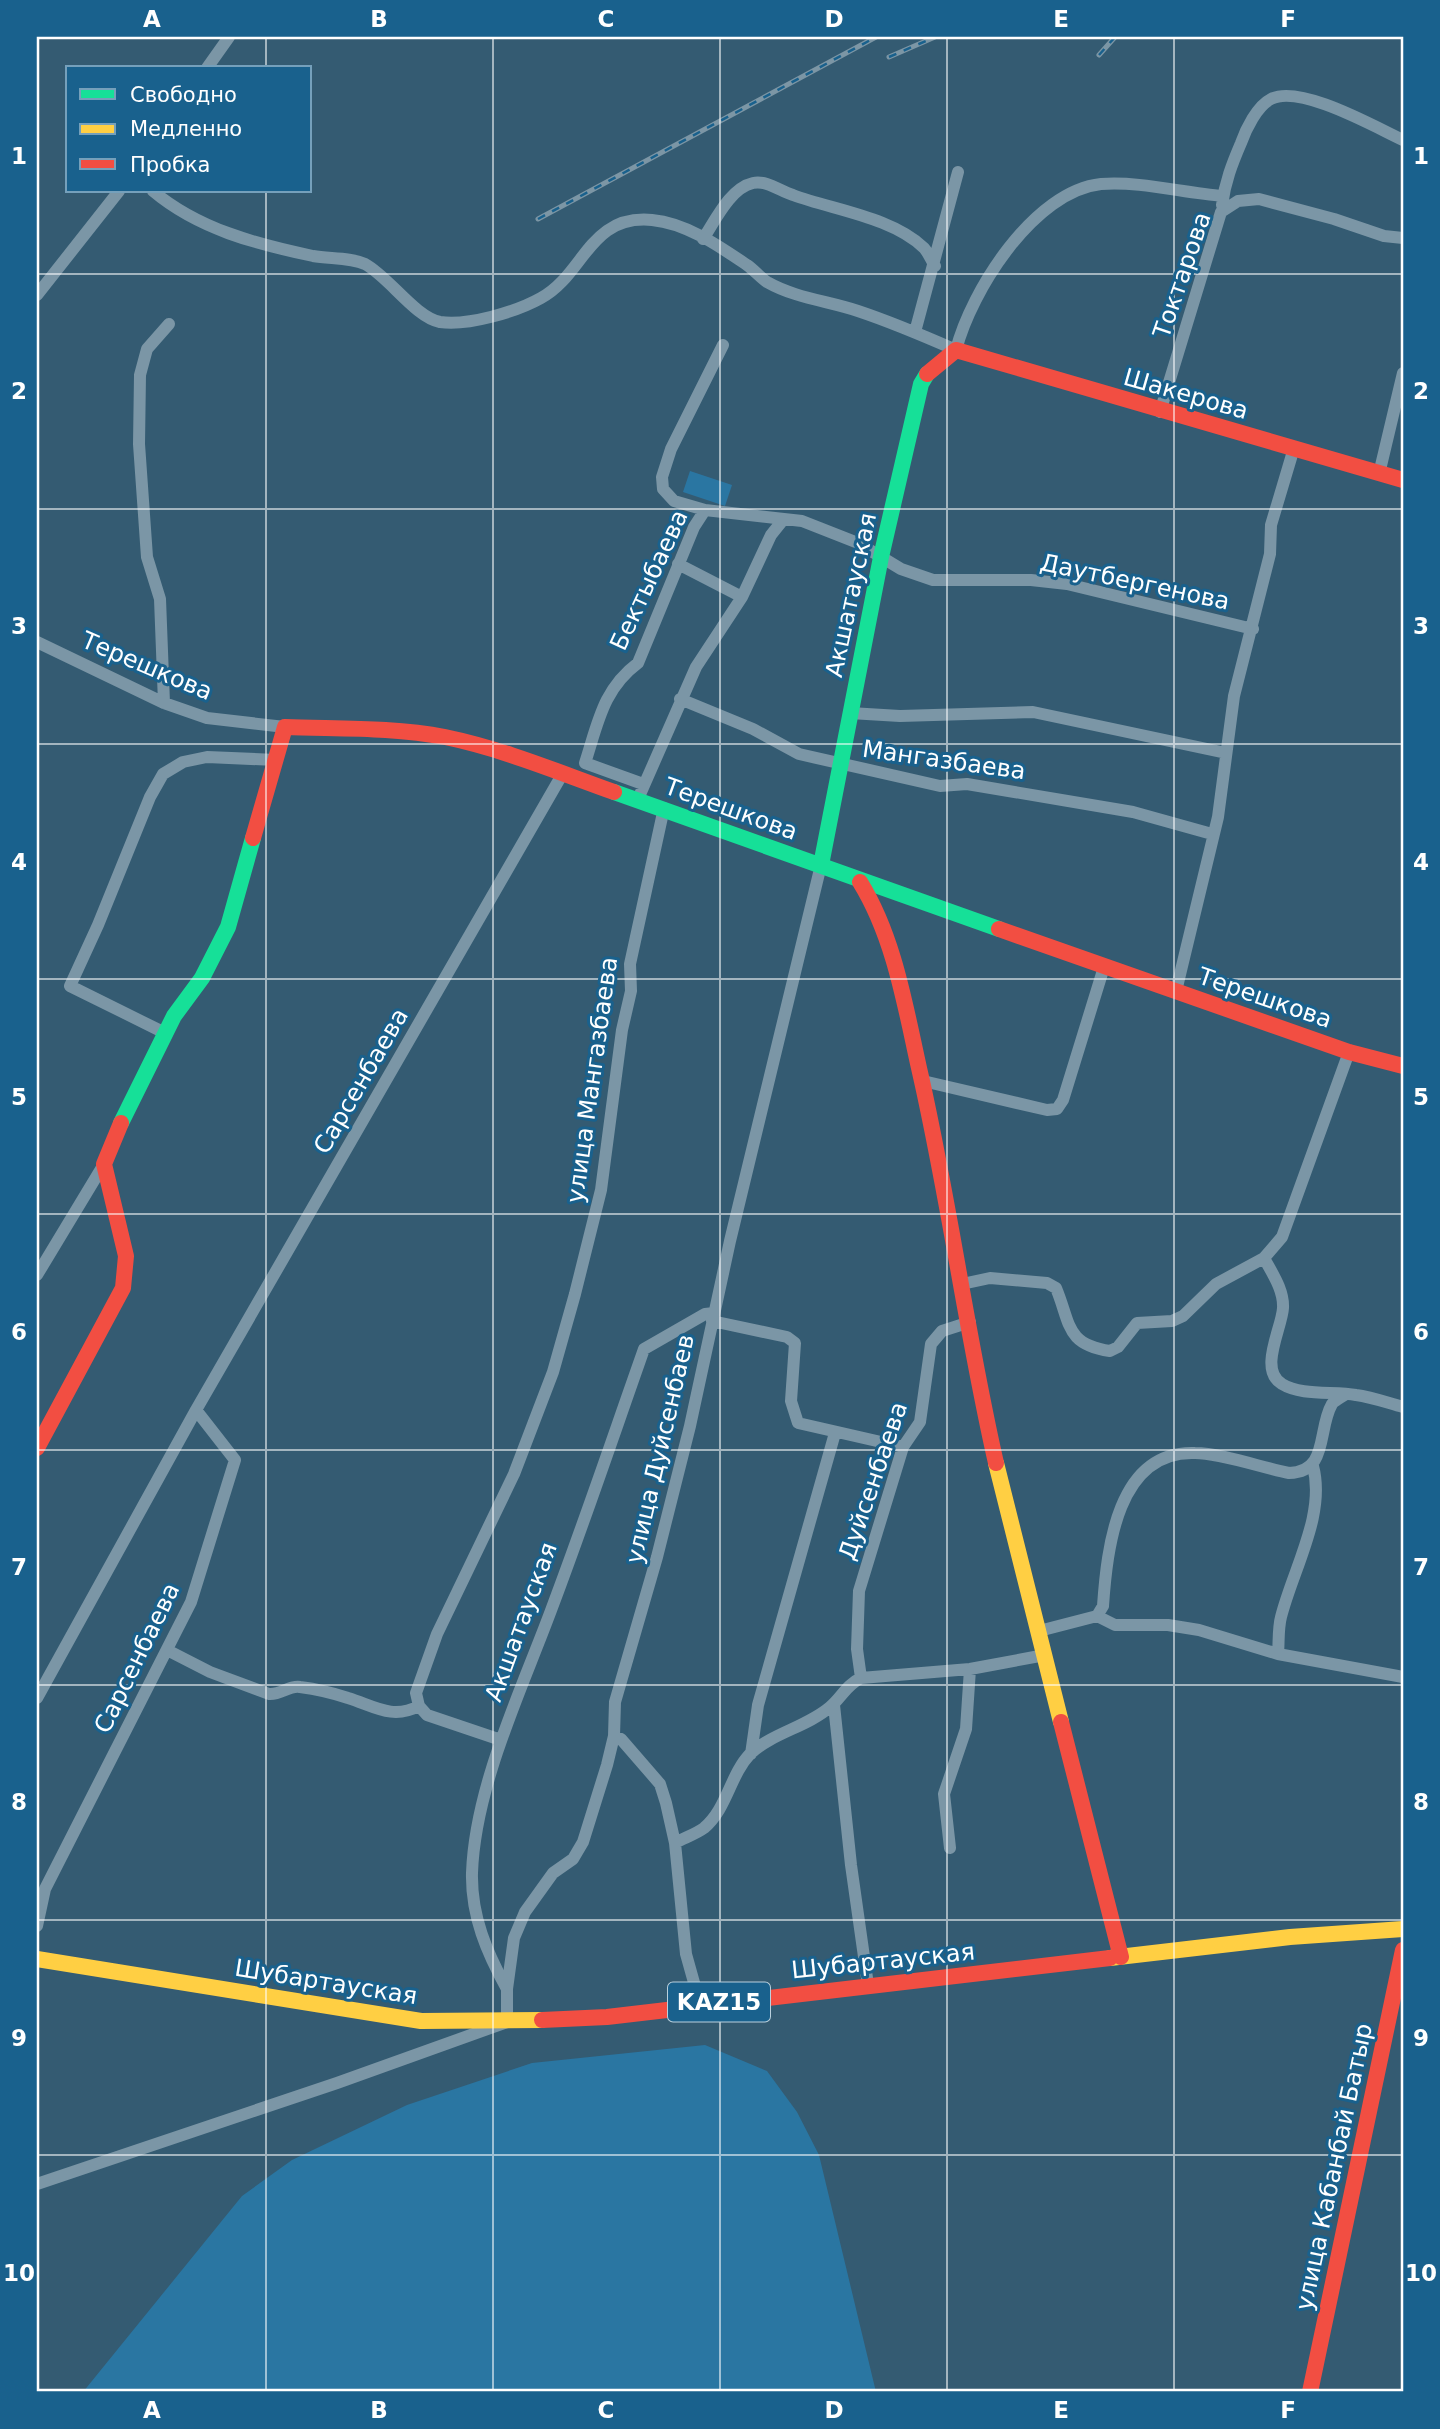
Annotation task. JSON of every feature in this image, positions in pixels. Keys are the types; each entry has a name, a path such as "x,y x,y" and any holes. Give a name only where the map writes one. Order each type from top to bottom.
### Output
{"street":[{"path":"208,66 229,37"},
{"path":"1222,212 1224,181 1247,126 1269,99 1284,95 1341,110 1403,140"},
{"path":"915,332 935,266 958,172"},
{"path":"703,239 733,196 746,185 765,183 792,195 868,218 903,234 925,248 935,266"},
{"path":"154,192 170,205 227,233 264,245 361,262 379,272 435,321 461,324 542,298 560,283 583,252 610,228 624,222 651,220 678,225 748,266 767,281 915,332 956,350 963,325 1003,260 1031,222 1047,207 1069,193 1100,184 1223,196"},
{"path":"37,295 118,192"},
{"name":"Токтарова","path":"1160,412 1222,212 1238,201 1259,199 1334,219 1384,236 1403,238"},
{"path":"164,703 160,599 147,558 139,443 140,375 147,349 169,324"},
{"name":"Даутбергенова","path":"723,345 671,449 662,477 663,489 674,500 705,510 802,522 858,543 901,569 933,580 1031,580 1067,584 1253,629"},
{"name":"Шакерова","path":"956,350 1160,412 1403,480"},
{"name":"Акшатауская","path":"821,865 881,557 921,384 929,370 956,350"},
{"path":"1379,474 1403,373"},
{"path":"1176,991 1226,772 1234,696 1270,554 1270,525 1294,448"},
{"name":"Бектыбаева","path":"640,792 586,763 605,701 619,677 638,663 694,527 705,510"},
{"path":"640,792 696,667 742,597 771,535 783,520"},
{"path":"678,564 742,597"},
{"name":"Терешкова","path":"37,642 164,703 207,718 285,727 400,731 444,737 563,773 640,792 664,808 821,865 860,882 1349,1052 1403,1066"},
{"name":"Мангазбаева","path":"680,699 753,729 799,754 840,766 940,786 967,784 1121,810 1212,834"},
{"path":"850,713 900,716 1034,712 1226,753"},
{"path":"37,1275 104,1164 107,1152 165,1033 202,978 228,927 285,727"},
{"path":"165,1033 70,986 150,797 163,774 183,762 207,757 276,760"},
{"name":"Сарсенбаева","path":"37,1698 196,1410 563,773"},
{"name":"улица Мангазбаева","path":"419,1706 416,1693 437,1634 513,1474 553,1372 575,1294 601,1190 622,1030 631,991 630,964 664,808"},
{"name":"улица Дуйсенбаев","path":"507,2022 507,1989 514,1938 525,1912 552,1873 573,1858 583,1842 614,1736 614,1702 667,1518 821,865"},
{"path":"860,882 877,910 892,954 923,1081 995,1459 1121,1958"},
{"path":"923,1081 1048,1110 1057,1109 1063,1100 1104,967"},
{"path":"962,1284 990,1278 1048,1283 1056,1288 1072,1336 1082,1344 1110,1351 1118,1347 1137,1323 1172,1321 1183,1316 1216,1284 1264,1258 1283,1237 1349,1052"},
{"path":"37,1448 123,1288 126,1256 104,1164"},
{"path":"1264,1258 1280,1290 1283,1308 1273,1352 1274,1376 1281,1384 1295,1389 1346,1394 1403,1407"},
{"name":"Акшатауская","path":"507,1989 486,1948 476,1918 472,1875 476,1835 502,1740 554,1604 644,1349 705,1314 713,1317"},
{"path":"713,1317 786,1337 795,1343 791,1401 798,1423 903,1447"},
{"name":"Дуйсенбаева","path":"861,1678 856,1649 859,1591 903,1447 916,1432 920,1422 930,1344 942,1331 970,1322"},
{"path":"1278,1654 1280,1620 1314,1512 1318,1485 1313,1466 1333,1403 1346,1394"},
{"name":"Сарсенбаева","path":"37,1926 45,1889 191,1602 235,1460 196,1410"},
{"path":"751,1754 758,1705 835,1433"},
{"path":"1097,1616 1103,1606 1112,1532 1136,1476 1153,1464 1195,1452 1290,1474 1303,1473 1313,1466"},
{"path":"1039,1631 1097,1616 1115,1625 1168,1625 1199,1630 1278,1654 1403,1677"},
{"path":"166,1650 210,1672 269,1693 278,1694 295,1686 304,1687 348,1698 387,1714 408,1712 419,1706 428,1715 502,1740"},
{"path":"675,1843 704,1828 724,1801 735,1774 751,1754 817,1718 834,1705 849,1684 861,1678 970,1669 1045,1655"},
{"path":"950,1848 944,1794 966,1729 970,1669"},
{"path":"834,1705 851,1865 869,1985"},
{"path":"614,1736 621,1739 660,1784 675,1843 686,1954 700,2004"},
{"name":"Шубартауская","path":"37,1959 421,2021 507,2022 607,2017 1290,1937 1403,1929"},
{"name":"улица Кабанбай Батыр","path":"1310,2392 1403,1950"},
{"path":"37,2184 337,2083 507,2022"}],"shaded area":[{"path":"690,471 732,485 725,506 683,492"},
{"path":"705,2045 767,2071 797,2112 819,2155 876,2392 83,2392 242,2196 292,2160 407,2105 532,2063"}],"railway":[{"path":"538,219 876,37"},
{"path":"889,57 935,37"},
{"path":"1099,55 1115,37"}],"traffic: fast":[{"path":"821,865 881,557 921,384 927,374"},
{"path":"614,792 999,929"},
{"path":"121,1123 174,1016 202,978 228,927 253,838"}],"traffic: slow":[{"path":"996,1463 1061,1722"},
{"path":"1110,1958 1290,1937 1403,1929"},
{"path":"37,1959 421,2021 542,2020"}],"traffic: jam":[{"path":"927,374 956,350 1403,480"},
{"path":"253,838 285,727 385,730 445,737 509,754 614,792"},
{"path":"860,882 882,925 903,996 930,1117 996,1463"},
{"path":"999,929 1349,1052 1403,1066"},
{"path":"37,1448 123,1288 126,1256 104,1164 121,1123"},
{"path":"1061,1722 1121,1957"},
{"path":"1310,2392 1403,1950"},
{"path":"542,2020 607,2017 1110,1958"}]}
